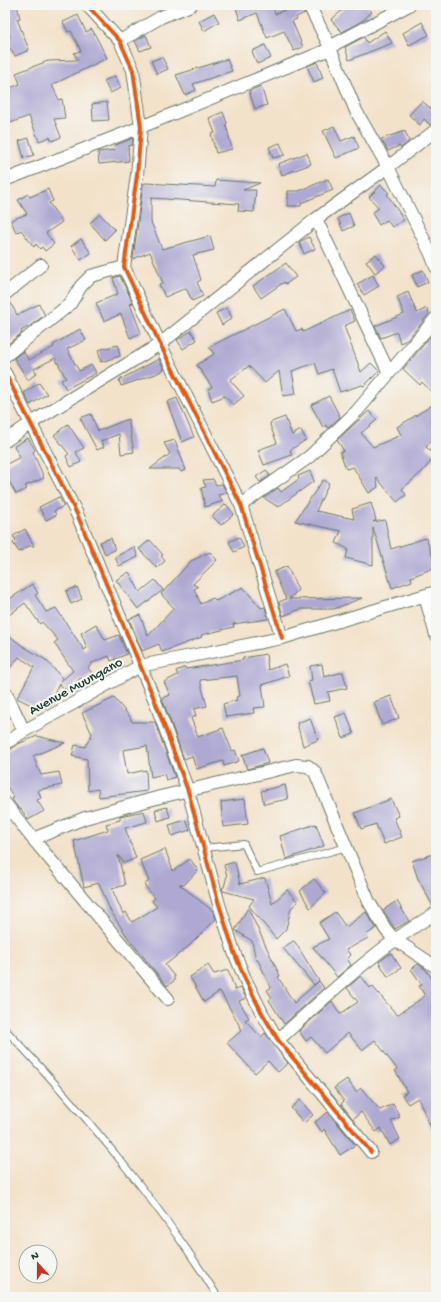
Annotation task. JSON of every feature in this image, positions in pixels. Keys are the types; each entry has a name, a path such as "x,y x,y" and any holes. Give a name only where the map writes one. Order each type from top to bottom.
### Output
{"street":[{"path":"87,5 120,41 133,70 141,127 137,175 124,267 160,344 241,505 282,638"},
{"path":"120,41 161,17 190,5"},
{"path":"309,5 330,49 356,111 434,252 436,267"},
{"path":"5,180 141,127 330,49 335,44 409,5"},
{"path":"5,441 31,423 160,344 316,219 436,130"},
{"path":"316,219 389,373"},
{"path":"5,294 41,265"},
{"path":"5,356 70,304 81,286 92,276 124,267"},
{"path":"241,505 309,457 357,411 436,318"},
{"path":"5,373 76,514 155,700 188,791 234,952 262,1013 278,1040 371,1152"},
{"path":"431,594 436,634"},
{"name":"Avenue Muungano","path":"5,744 24,731 140,666 282,638 431,594"},
{"path":"5,691 24,731"},
{"path":"33,839 85,818 296,765 308,766 315,772 369,902 386,930 394,939 436,967"},
{"path":"5,803 33,839 168,999"},
{"path":"278,1040 354,972 394,939 436,913"}],"lane":[{"path":"204,848 244,844 257,872 347,848"},
{"path":"5,1029 63,1091 112,1149 186,1246 218,1297"}],"building":[{"path":"5,5 17,5 20,18 17,19 29,50 15,56 5,41 5,39 10,37 5,18"},
{"path":"235,5 275,5 273,6 275,14 297,5 302,5 305,13 296,17 297,19 292,21 303,47 294,51 284,31 267,38 257,13 240,20"},
{"path":"348,5 365,5 372,12 362,21 342,32 331,20"},
{"path":"214,13 219,22 204,31 199,21"},
{"path":"78,15 86,32 92,29 107,58 52,85 59,100 62,99 65,118 54,119 61,137 52,141 50,137 39,141 29,116 5,125 5,90 20,84 16,73 48,61 78,60 74,53 81,51 71,31 68,32 63,22"},
{"path":"422,22 429,35 409,45 403,33"},
{"path":"385,31 392,43 349,60 345,47 364,37 367,43"},
{"path":"146,35 151,47 140,51 135,41"},
{"path":"265,45 271,58 257,64 252,51"},
{"path":"162,57 168,69 157,74 151,61"},
{"path":"227,59 232,71 193,84 196,90 185,95 176,75"},
{"path":"317,62 323,78 314,82 307,66"},
{"path":"115,76 121,88 110,93 104,81"},
{"path":"261,86 267,105 255,109 249,91"},
{"path":"422,101 436,113 436,120 430,125 424,119 420,125 409,115"},
{"path":"107,102 109,120 93,121 92,104"},
{"path":"223,112 227,123 232,149 216,153 211,134 215,133 209,118"},
{"path":"334,126 341,141 354,136 359,148 336,158 323,131"},
{"path":"405,131 409,141 401,148 399,146 388,151 381,139"},
{"path":"29,138 34,155 24,158 19,141"},
{"path":"133,138 132,145 128,146 129,161 99,164 98,152 115,150 114,146"},
{"path":"280,143 285,155 273,158 269,147"},
{"path":"307,153 311,164 282,175 278,164"},
{"path":"328,179 333,190 301,203 301,206 288,206 288,191 299,191"},
{"path":"216,180 260,183 243,190 256,190 254,212 238,211 239,204 151,198 151,222 162,249 210,236 214,250 193,255 201,280 197,282 203,296 192,301 186,288 165,297 159,284 163,283 150,252 133,259 143,184 215,187"},
{"path":"381,185 389,193 387,194 404,220 392,227 387,220 379,225 372,213 379,208 369,197"},
{"path":"48,189 53,201 49,203 62,222 46,233 54,244 45,251 42,247 40,249 36,244 34,247 21,230 16,233 11,220 27,214 18,200 28,194 30,197"},
{"path":"349,213 354,226 343,231 338,218"},
{"path":"100,214 115,230 105,240 90,223"},
{"path":"309,237 315,249 304,254 299,242"},
{"path":"81,239 91,253 81,260 71,246"},
{"path":"376,254 385,266 375,273 366,261"},
{"path":"286,263 296,277 286,284 284,282 261,298 253,286"},
{"path":"423,270 428,282 417,287 412,275"},
{"path":"373,275 379,286 364,295 357,284"},
{"path":"120,276 133,303 130,304 141,333 130,338 121,314 104,321 96,303 118,294 113,278"},
{"path":"408,292 417,313 427,308 429,314 407,340 400,343 397,332 381,338 375,326 404,314 397,297"},
{"path":"9,300 17,315 39,304 45,315 21,331 22,333 5,346 5,301"},
{"path":"227,308 232,318 222,325 216,313"},
{"path":"285,309 296,331 302,329 303,332 350,310 355,321 344,326 361,372 371,363 379,371 364,386 362,385 340,392 332,369 319,374 315,363 292,371 296,394 283,396 279,371 265,383 249,366 230,380 244,396 233,405 225,396 212,401 208,389 212,387 197,365 214,354 209,347"},
{"path":"80,329 86,340 67,349 79,371 92,365 96,373 66,389 61,380 66,378 55,358 34,369 37,373 28,380 14,358 23,351 29,360 54,347 53,345"},
{"path":"436,330 436,397 422,382 420,385 403,369"},
{"path":"191,331 197,340 183,349 177,340"},
{"path":"118,345 120,356 101,362 98,350"},
{"path":"159,359 164,369 156,374 121,386 119,380"},
{"path":"39,383 47,394 30,405 24,393"},
{"path":"329,396 340,417 328,428 326,425 323,427 311,405"},
{"path":"177,398 194,437 182,442 167,402"},
{"path":"436,403 436,435 426,447 436,455 422,472 402,489 406,495 397,502 376,477 378,487 369,493 353,467 346,469 340,452 344,451 337,440 369,411 377,420 361,433 373,447 401,435 397,427"},
{"path":"91,414 98,431 128,419 134,452 121,454 119,434 101,441 104,447 97,450 80,418"},
{"path":"285,417 292,435 301,430 306,440 290,450 292,455 264,465 258,450 277,443 270,425 271,422"},
{"path":"68,424 84,448 76,452 81,462 71,467 66,456 69,454 54,435"},
{"path":"28,438 35,450 33,452 44,478 25,486 27,489 16,494 5,474 5,465 20,457 14,446"},
{"path":"175,440 186,470 181,472 179,469 150,469 170,454 164,443"},
{"path":"266,470 270,476 260,482 256,477"},
{"path":"310,471 314,481 278,507 264,498 278,488 281,492 299,479 298,476"},
{"path":"213,479 216,485 222,484 227,493 218,495 223,501 205,507 201,488 206,487 203,480"},
{"path":"323,480 329,483 316,511 354,519 352,509 371,503 376,520 373,522 385,520 391,549 426,538 436,567 411,577 412,581 392,588 373,528 373,565 346,558 348,549 336,543 341,531 295,521"},
{"path":"59,497 64,506 54,511 56,515 46,520 39,507"},
{"path":"226,504 234,514 221,525 212,516"},
{"path":"25,529 34,546 29,546 19,552 13,543 16,540 13,536"},
{"path":"239,537 244,547 234,552 229,542"},
{"path":"111,538 115,550 105,554 100,542"},
{"path":"150,540 163,555 161,556 165,561 157,568 139,549"},
{"path":"134,547 138,557 119,566 115,557"},
{"path":"210,552 217,560 193,584 198,587 194,589 201,604 213,598 216,601 243,587 261,608 265,607 268,619 233,624 234,627 201,635 202,637 162,652 159,644 142,651 129,619 140,615 148,636 174,608 161,594 191,561"},
{"path":"287,566 298,590 289,599 362,598 334,609 301,609 283,616 279,602 286,599 274,572"},
{"path":"129,572 140,592 155,580 163,590 138,609 116,580"},
{"path":"32,584 38,593 35,595 46,612 56,608 84,650 87,648 81,633 96,624 105,640 119,635 127,654 111,661 109,656 92,663 88,668 92,673 83,680 80,678 69,692 59,684 46,708 37,703 35,707 17,698 34,667 19,657 5,674 5,632 21,645 46,660 62,678 61,681 73,671 54,643 58,640 42,622 40,624 25,603 5,618 5,602"},
{"path":"77,587 82,599 71,604 66,591"},
{"path":"266,654 268,670 285,664 289,676 262,685 265,707 253,708 254,713 226,717 223,704 237,700 236,697 240,696 237,676 200,680 207,706 194,709 196,716 191,718 198,737 223,728 232,751 235,750 239,761 224,766 223,761 196,769 192,756 184,759 162,698 170,695 164,682 178,675 176,671 185,667 186,669 243,660 243,658"},
{"path":"322,664 324,677 343,672 347,688 328,692 330,701 314,704 308,681 312,680 310,666"},
{"path":"391,696 399,718 382,725 374,702"},
{"path":"114,698 130,717 132,722 155,722 175,777 166,780 164,774 151,777 147,746 123,750 127,774 146,770 147,791 99,797 98,789 88,791 87,759 72,756 75,745 85,747 92,734 82,713"},
{"path":"346,713 354,734 343,738 335,717"},
{"path":"310,718 318,740 303,746 297,723"},
{"path":"37,736 65,743 33,756 41,775 59,772 62,785 38,790 41,798 37,800 44,811 28,820 12,799 14,798 5,783 5,754 18,744"},
{"path":"263,748 268,763 247,769 242,755"},
{"path":"285,785 288,799 264,804 261,791"},
{"path":"245,799 248,824 223,827 221,802"},
{"path":"391,799 399,816 394,818 402,837 384,844 376,824 361,829 355,813"},
{"path":"167,807 170,817 158,821 155,810"},
{"path":"144,811 147,822 125,828 136,858 124,863 118,855 125,885 112,889 123,914 126,912 132,922 157,907 152,901 155,898 144,885 149,881 140,860 165,849 173,871 190,859 198,870 184,885 179,884 213,911 216,919 189,946 165,965 174,976 174,981 167,986 128,938 110,910 99,883 84,887 74,841 108,830 106,824 120,820 120,816"},
{"path":"186,820 190,830 172,836 169,825"},
{"path":"316,824 324,846 286,859 280,836"},
{"path":"436,853 436,906 433,906 418,879 412,861"},
{"path":"235,862 240,884 265,878 272,904 287,890 298,902 291,908 286,929 276,939 249,906 254,899 223,891 222,888 224,887 227,876 224,865"},
{"path":"314,879 326,893 310,908 300,891"},
{"path":"397,901 409,921 395,929 383,910"},
{"path":"248,908 280,976 278,977 294,1003 319,981 324,988 284,1024 269,1000 272,998 267,990 271,988 258,960 256,960 252,941 235,930"},
{"path":"335,912 346,927 366,912 376,928 366,935 368,938 346,950 351,955 347,959 351,965 337,977 313,947 329,939 319,923"},
{"path":"293,941 319,981 314,985 283,948"},
{"path":"391,953 401,968 388,977 379,962"},
{"path":"418,964 425,969 436,984 436,1139 418,1098 408,1104 402,1095 407,1092 395,1070 397,1069 375,1040 362,1050 348,1033 325,1053 311,1037 306,1041 299,1031 332,1001 340,1014 358,1002 347,988 361,976 370,988 372,986 397,1015 425,996 419,986 422,985 411,969"},
{"path":"208,965 214,974 228,970 235,990 241,988 246,998 239,1001 249,1018 245,1020 261,1037 265,1033 288,1063 278,1072 268,1061 255,1073 227,1043 242,1030 220,991 204,1002 190,977"},
{"path":"347,1079 356,1092 361,1088 380,1110 393,1104 400,1117 391,1121 400,1139 390,1145 381,1128 376,1132 361,1112 353,1119 341,1104 344,1101 334,1088"},
{"path":"300,1100 313,1115 304,1123 291,1108"},
{"path":"328,1112 355,1145 340,1155 324,1129 322,1132 315,1122"}],"cycle path":[{"path":"87,5 120,41 133,70 141,127 137,175 124,267 160,344 241,505 282,638"},
{"path":"5,373 77,514 155,701 188,791 218,901 234,952 245,979 262,1013 278,1040 371,1152"}]}
